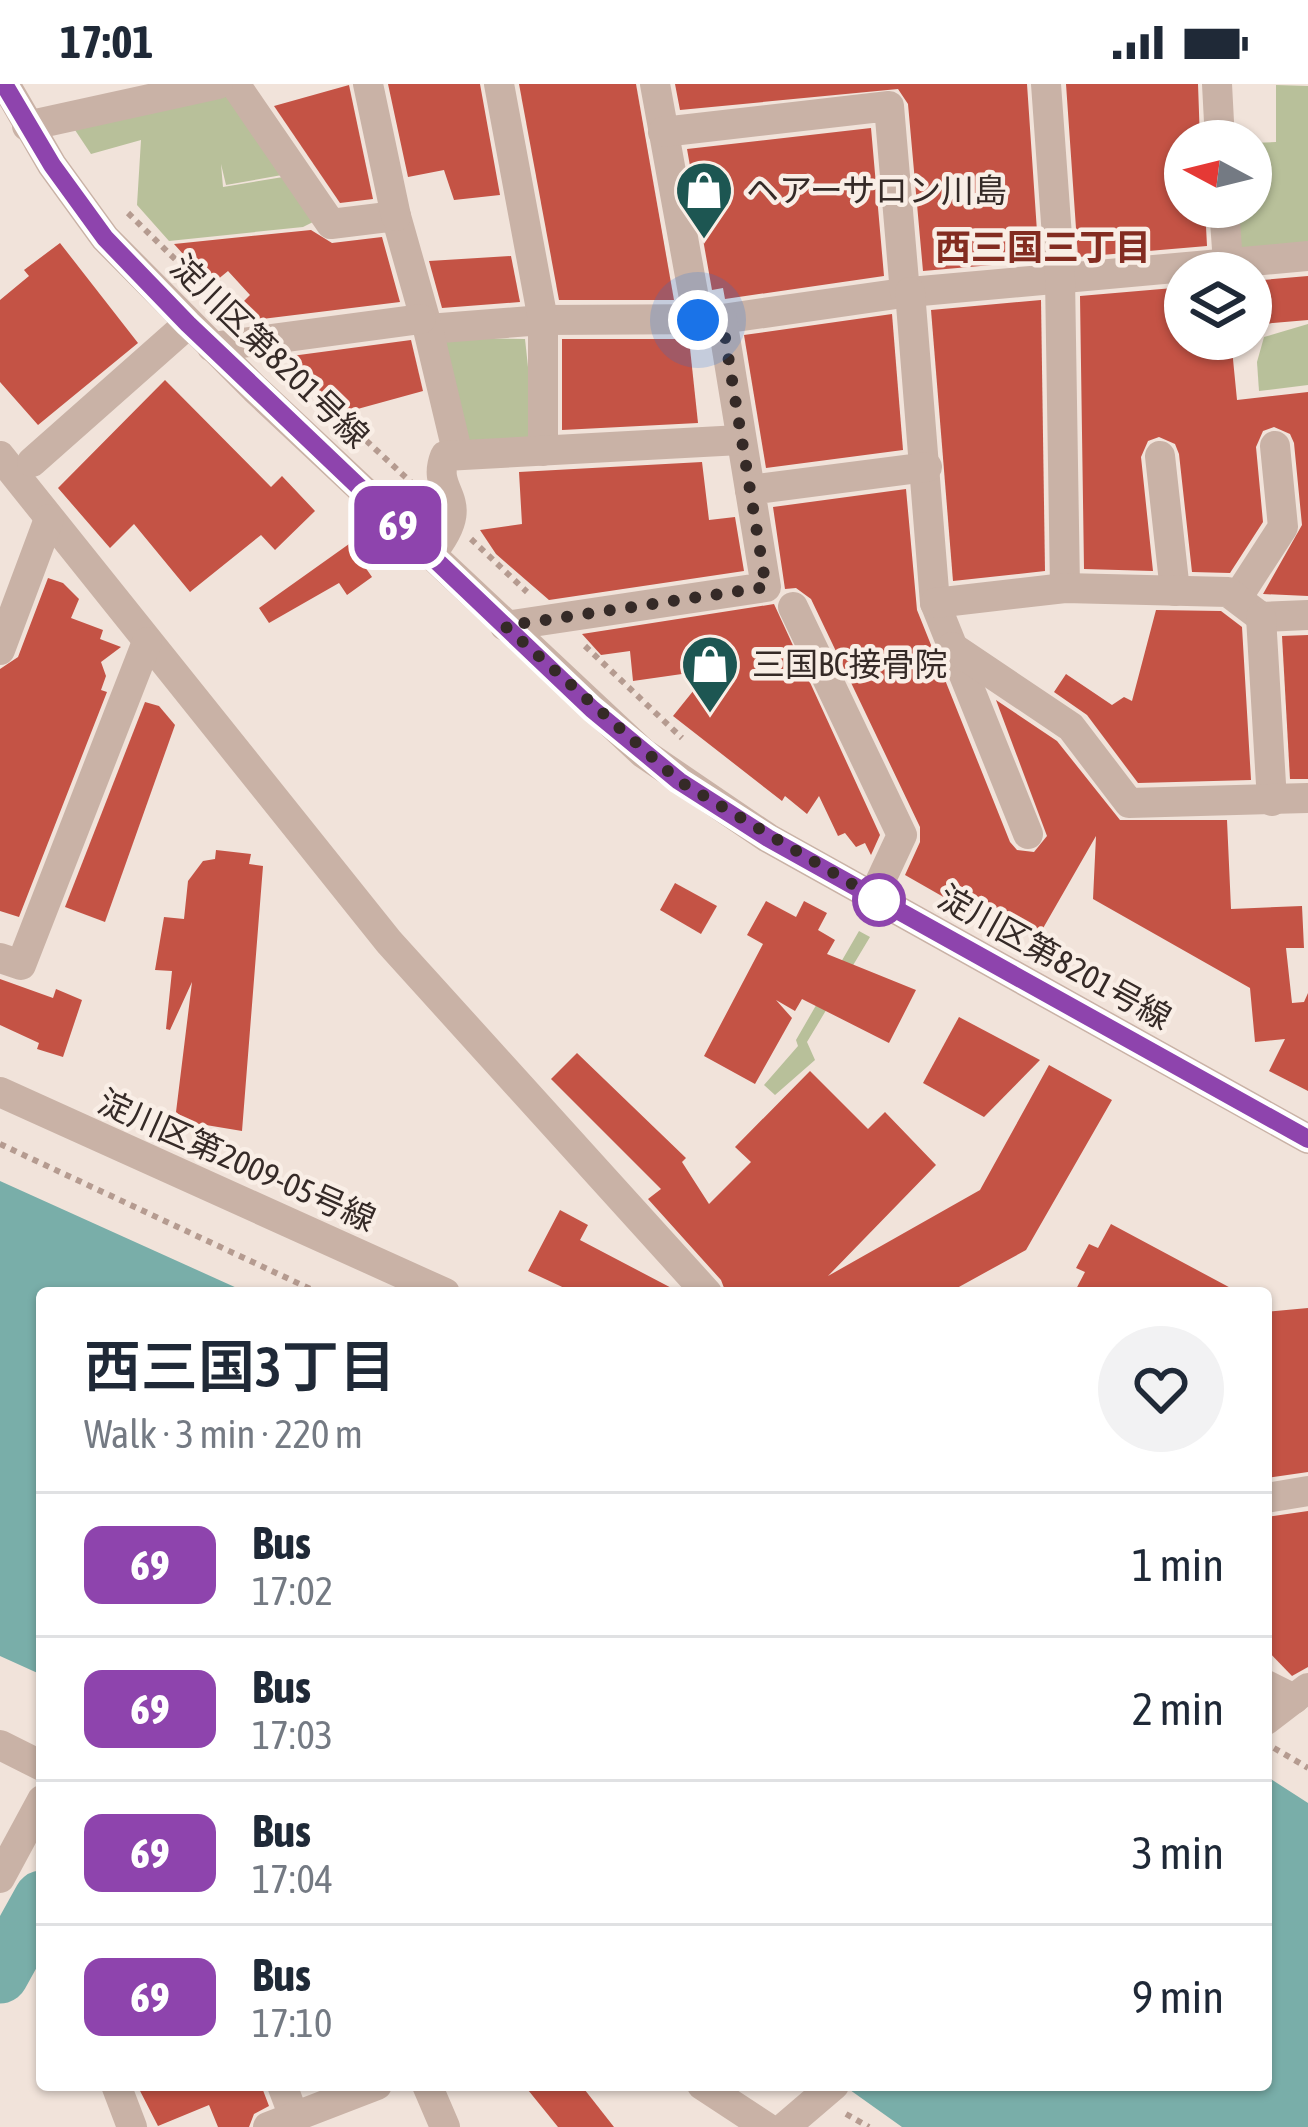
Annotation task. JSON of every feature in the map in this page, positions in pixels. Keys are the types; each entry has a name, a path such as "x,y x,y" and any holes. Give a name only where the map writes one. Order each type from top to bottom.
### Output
{"street":[{"name":"淀川区第8201号線","path":"4,84 91,220 188,324 505,626 679,781 873,897 1308,1138"},
{"path":"27,126 218,84"},
{"path":"235,84 331,224 397,217"},
{"path":"368,84 458,454"},
{"path":"499,84 543,320 544,451"},
{"path":"505,626 766,587 740,440 655,84"},
{"path":"1046,84 1060,278 1065,588"},
{"path":"1217,84 1219,120"},
{"path":"663,132 888,95 927,467 935,603 1028,834"},
{"path":"1272,259 1308,256"},
{"path":"212,347 424,324 710,319 908,292 1164,269"},
{"path":"32,461 188,324"},
{"path":"430,555 455,510 441,466 445,456 740,440"},
{"path":"1272,801 1249,607 1282,527 1275,446"},
{"path":"0,456 389,942 532,1094 702,1287"},
{"path":"1160,456 1175,591"},
{"path":"750,490 927,467"},
{"path":"0,650 49,519"},
{"path":"935,603 1065,588 1228,592 1249,607 1308,615"},
{"path":"793,607 902,836 873,897"},
{"path":"0,958 21,965 147,642"},
{"path":"952,647 1070,727 1129,803 1308,798"},
{"name":"淀川区第2009-05号線","path":"0,1092 432,1287"},
{"path":"1272,1497 1308,1491"},
{"path":"0,1745 36,1763"},
{"path":"3,1864 36,1809"},
{"path":"118,2091 132,2127"},
{"path":"282,2091 285,2123 362,2091"},
{"path":"430,2091 445,2127"},
{"path":"712,2091 766,2127"},
{"path":"785,2127 827,2091"}],"path":[{"path":"123,208 682,738"},
{"path":"0,1144 306,1287"},
{"path":"1272,1747 1308,1768"}],"green space":[{"path":"1276,85 1308,86 1308,245 1233,252 1232,228 1272,228 1272,142 1276,142"},
{"path":"225,93 282,175 226,185 221,164 223,187 283,177 317,220 303,227 169,241 137,205 141,140 91,154 71,124"},
{"path":"1308,324 1308,385 1259,391 1257,362 1272,360 1272,335"},
{"path":"441,338 525,339 536,442 469,446"},
{"path":"859,931 870,937 807,1042 815,1060 775,1095 764,1085 798,1046 796,1040"}],"water":[{"path":"0,1181 235,1287 36,1287 36,1672 0,1656"},
{"path":"1272,1780 1308,1803 1308,2127 902,2127 851,2091 1272,2091"}],"building":[{"path":"388,84 480,84 500,195 454,200 444,170 408,177"},
{"path":"519,84 636,84 674,300 559,300"},
{"path":"675,84 1027,84 1039,261 923,271 908,104 898,89 680,110"},
{"path":"1066,84 1198,84 1199,120 1164,120 1164,228 1206,228 1207,246 1078,257"},
{"path":"349,85 373,199 340,203 274,106"},
{"path":"871,128 884,276 725,299 723,288 712,290 687,149"},
{"path":"311,230 332,243 382,237 400,302 221,324 250,295 228,271 211,285 174,244"},
{"path":"60,243 138,343 38,425 0,382 0,300 29,276 24,270"},
{"path":"511,256 520,302 442,308 429,261"},
{"path":"1308,276 1308,320 1272,323 1272,279"},
{"path":"1164,289 1164,360 1233,360 1237,400 1308,392 1308,596 1263,594 1302,525 1294,443 1290,434 1274,427 1263,431 1256,447 1263,522 1230,573 1192,572 1179,454 1175,444 1159,437 1148,441 1141,457 1153,571 1084,569 1080,296"},
{"path":"1041,300 1045,571 953,581 931,310"},
{"path":"892,314 903,450 766,468 744,335"},
{"path":"562,339 689,339 698,423 562,430"},
{"path":"411,340 423,391 343,413 284,357"},
{"path":"165,380 271,487 282,476 315,511 275,550 261,535 190,592 134,524 110,548 58,488"},
{"path":"702,462 709,520 735,517 744,571 549,600 496,554 480,530 522,524 519,472"},
{"path":"906,489 917,610 1010,842 1017,850 1034,852 1047,836 996,700 1057,741 1120,820 1227,820 1231,909 1302,906 1304,948 1286,948 1292,1003 1304,1002 1308,993 1308,1091 1269,1071 1285,1039 1255,1042 1250,988 1093,899 1096,836 1038,937 980,906 975,915 905,875 920,842 920,827 811,599 796,588 785,589 773,507"},
{"path":"349,544 372,577 347,595 339,583 269,623 259,608"},
{"path":"48,578 63,583 79,599 71,618 103,630 100,639 121,647 101,662 106,676 101,690 107,692 19,917 0,911 0,669 18,657"},
{"path":"774,604 880,835 871,855 865,843 856,847 845,833 838,836 819,796 807,814 785,796 782,801 673,716 710,670 633,681 630,651 601,655 582,634"},
{"path":"1156,610 1221,611 1242,627 1251,780 1138,783 1087,715 1054,692 1066,674 1112,705 1124,697 1132,701"},
{"path":"1308,635 1308,779 1290,779 1282,636"},
{"path":"145,702 159,706 175,725 105,922 65,907"},
{"path":"216,850 251,854 249,864 263,866 242,1131 188,1122 176,1112 192,982 170,1030 166,1029 172,971 155,970 164,917 184,919 188,881 203,861 215,859"},
{"path":"675,883 717,906 701,934 660,910"},
{"path":"766,901 796,917 804,901 827,913 818,930 835,940 827,954 916,990 889,1043 802,999 795,1011 776,1000 792,1018 755,1084 704,1056 763,944 747,935"},
{"path":"0,979 53,998 56,989 82,1000 63,1057 37,1049 39,1043 0,1025"},
{"path":"959,1017 1040,1060 984,1117 923,1083"},
{"path":"577,1053 686,1158 682,1162 709,1204 751,1162 735,1147 810,1071 868,1129 885,1112 936,1165 828,1276 980,1190 1049,1065 1112,1100 1026,1250 959,1287 724,1287 648,1199 661,1189 551,1079"},
{"path":"560,1210 588,1225 580,1240 670,1287 562,1287 528,1271"},
{"path":"1111,1224 1229,1287 1077,1287 1085,1272 1076,1268 1089,1244 1098,1248"},
{"path":"1308,1308 1308,1472 1272,1477 1272,1311"},
{"path":"1308,1511 1308,1667 1292,1676 1272,1655 1272,1516"},
{"path":"140,2091 263,2091 269,2106 254,2114 249,2127 218,2127 209,2105 158,2126"},
{"path":"529,2091 586,2091 614,2127 558,2127"}],"waterway":[{"path":"0,1975 36,1910"}],"bus line":[{"name":"69","path":"4,84 77,203 105,238 188,324 592,709 661,767 768,838 1308,1139"}],"place":[{"name":"ヘアーサロン川島","path":"704,241"},
{"name":"三国BC接骨院","path":"710,715"}],"district":[{"name":"西三国三丁目","path":"1043,247"}],"route":[{"path":"698,320 722,319 766,587 505,626 592,709 679,781 879,900"}]}
